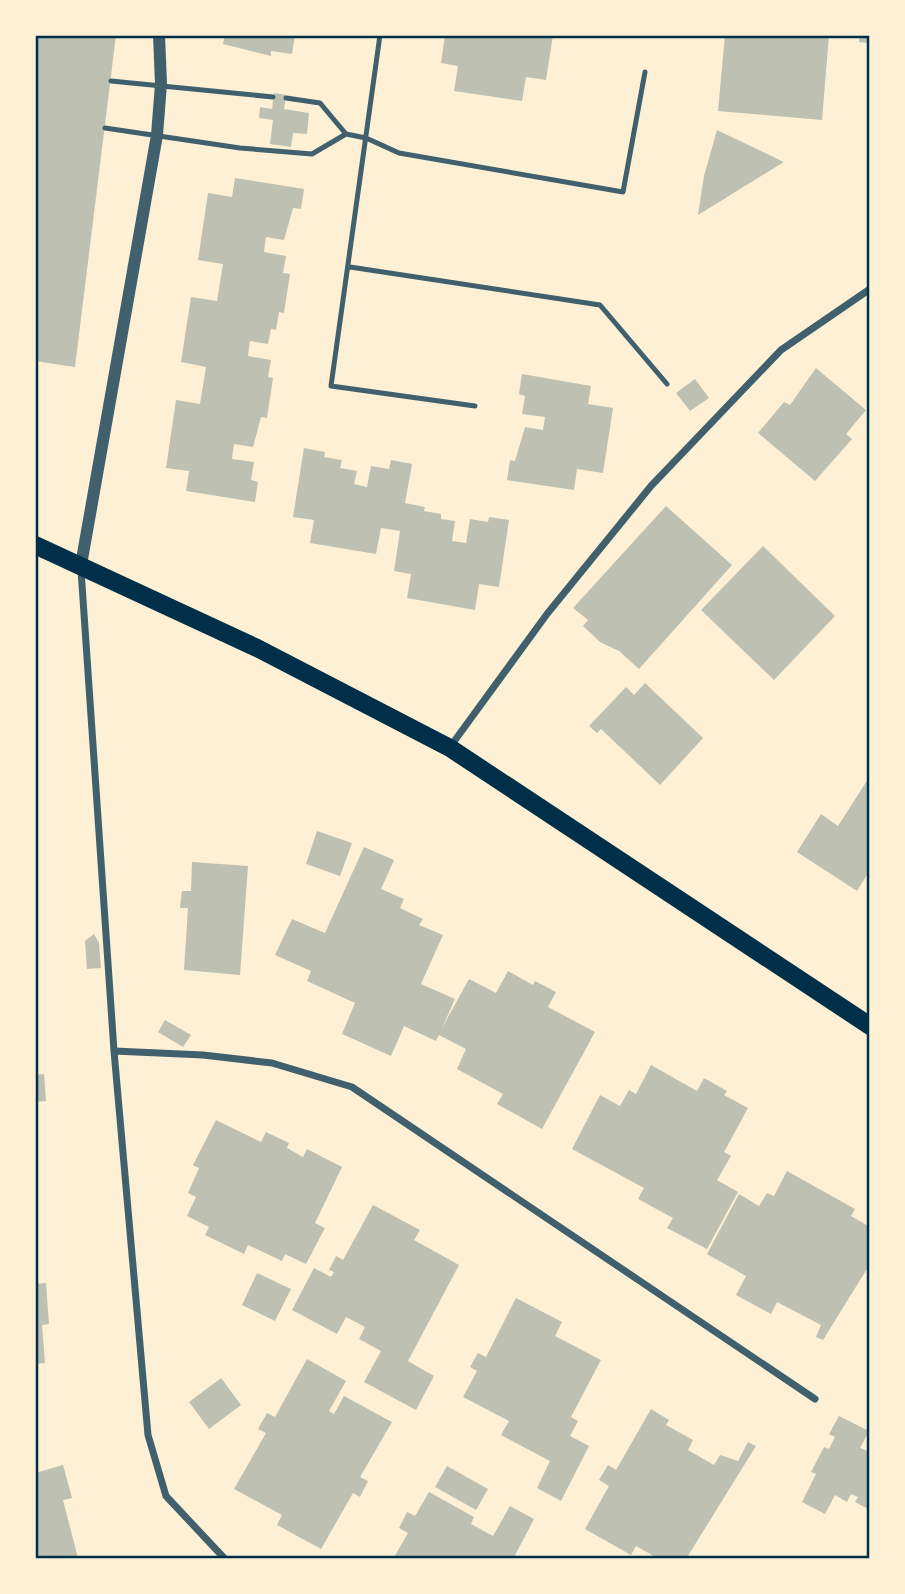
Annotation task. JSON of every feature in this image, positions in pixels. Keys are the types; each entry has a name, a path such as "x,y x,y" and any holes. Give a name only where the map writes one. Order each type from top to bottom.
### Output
{"main road":[{"path":"35,545 257,648 450,748 870,1026"}],"street":[{"path":"159,35 161,84 158,135 81,565 114,1051 148,1435 166,1496 225,1559"},
{"path":"450,748 540,623 651,486 781,350 870,289"},
{"path":"114,1051 203,1055 272,1063 352,1087 815,1399"}],"lane":[{"path":"380,35 350,267 331,386 475,406"},
{"path":"286,98 320,103 346,134 366,138 399,153 623,192 645,72"},
{"path":"111,80 273,97"},
{"path":"105,128 240,148 312,154 346,134"},
{"path":"350,267 600,305 667,384"}],"building":[{"path":"35,35 116,35 75,367 35,361"},
{"path":"225,35 295,35 292,54 271,51 271,56 223,44"},
{"path":"445,35 553,35 546,80 526,77 522,101 454,91 458,66 441,63"},
{"path":"725,35 829,35 822,120 718,111"},
{"path":"859,35 870,35 870,43 859,42"},
{"path":"274,93 286,95 284,109 309,113 307,134 293,133 291,147 270,144 273,120 259,118 260,107 272,109"},
{"path":"717,130 784,162 698,215 704,176"},
{"path":"235,178 304,189 301,209 293,208 284,240 266,237 264,252 286,256 283,273 290,274 284,313 279,312 276,330 271,329 268,344 250,341 248,356 271,360 268,377 273,378 267,418 261,417 253,447 234,444 232,459 254,462 251,480 258,482 255,502 186,491 189,471 166,468 176,400 200,404 206,367 181,362 191,297 217,301 223,264 198,260 208,193 232,197"},
{"path":"816,368 866,410 846,434 852,439 815,481 758,433 784,402 790,405"},
{"path":"522,374 591,386 588,404 613,408 603,473 577,469 574,490 507,480 510,460 515,461 525,427 543,430 545,417 522,414 525,396 519,394"},
{"path":"695,379 709,398 690,411 676,393"},
{"path":"304,448 325,452 324,457 342,460 340,468 357,471 354,484 367,487 371,466 389,469 391,460 412,464 405,503 425,507 424,511 441,514 441,519 455,521 452,541 466,543 470,519 488,522 489,517 509,520 499,587 479,584 475,610 407,598 411,574 394,571 400,531 381,528 376,554 310,543 314,520 293,517"},
{"path":"666,506 732,565 639,669 619,651 600,642 583,626 588,620 573,608"},
{"path":"763,546 835,616 774,680 701,610"},
{"path":"645,683 703,738 660,785 601,729 597,733 589,726 626,687 634,695"},
{"path":"870,776 870,870 857,891 797,852 821,814 838,826"},
{"path":"317,831 352,843 340,876 306,864"},
{"path":"364,847 394,860 381,889 404,899 400,908 423,919 419,925 443,935 421,984 455,999 442,1028 469,979 496,993 508,971 533,985 535,981 556,992 548,1007 595,1032 542,1129 497,1104 503,1094 457,1069 466,1049 439,1035 436,1041 404,1026 391,1056 342,1034 355,1003 307,981 311,971 275,955 292,919 325,933"},
{"path":"192,862 248,866 240,975 184,970 188,908 180,908 182,891 191,891"},
{"path":"94,934 99,943 101,968 87,969 85,941"},
{"path":"165,1020 191,1035 183,1047 158,1032"},
{"path":"651,1065 697,1091 704,1078 727,1091 724,1095 748,1108 724,1152 731,1156 717,1180 738,1192 707,1249 667,1228 673,1218 638,1199 644,1188 572,1149 600,1095 620,1106 629,1090 636,1094"},
{"path":"44,1074 46,1101 35,1102 35,1075"},
{"path":"216,1120 261,1142 266,1132 289,1143 287,1148 303,1157 307,1149 342,1167 315,1223 325,1228 306,1264 285,1254 282,1261 248,1245 244,1254 205,1235 209,1227 187,1216 196,1197 188,1193 199,1168 193,1165"},
{"path":"787,1171 855,1209 851,1216 870,1227 870,1264 823,1340 816,1337 821,1325 777,1302 771,1314 736,1295 746,1276 707,1254 739,1194 759,1206 767,1193 774,1196"},
{"path":"373,1205 420,1230 414,1240 459,1265 408,1361 434,1376 416,1410 364,1382 381,1351 359,1339 365,1327 346,1317 337,1334 292,1310 314,1268 331,1277 334,1272 329,1270 336,1256 343,1260"},
{"path":"257,1273 291,1289 275,1321 242,1305"},
{"path":"46,1283 49,1324 42,1325 45,1363 35,1364 35,1284"},
{"path":"516,1298 562,1322 555,1336 601,1360 571,1417 578,1421 570,1436 589,1446 561,1501 537,1488 550,1461 501,1435 509,1421 463,1397 477,1371 470,1367 478,1353 486,1357"},
{"path":"307,1359 346,1381 329,1411 334,1414 344,1396 392,1422 360,1477 368,1481 360,1497 353,1493 321,1549 277,1525 282,1515 234,1489 266,1433 258,1429 267,1413 275,1417"},
{"path":"221,1378 241,1405 209,1429 189,1402"},
{"path":"651,1409 669,1420 666,1425 693,1440 688,1450 714,1465 720,1455 738,1461 748,1442 756,1446 686,1559 659,1559 636,1546 631,1555 585,1529 609,1486 599,1480 608,1465 616,1470"},
{"path":"839,1416 869,1431 860,1448 870,1452 870,1510 855,1502 858,1497 851,1494 847,1502 835,1495 825,1514 802,1502 816,1474 811,1472 824,1447 829,1449 835,1437 829,1434"},
{"path":"63,1465 72,1498 63,1500 78,1558 35,1559 35,1473"},
{"path":"447,1466 488,1489 476,1510 435,1487"},
{"path":"429,1492 474,1517 471,1524 493,1536 510,1506 534,1519 513,1559 393,1559 408,1533 399,1528 407,1512 415,1516"}]}
